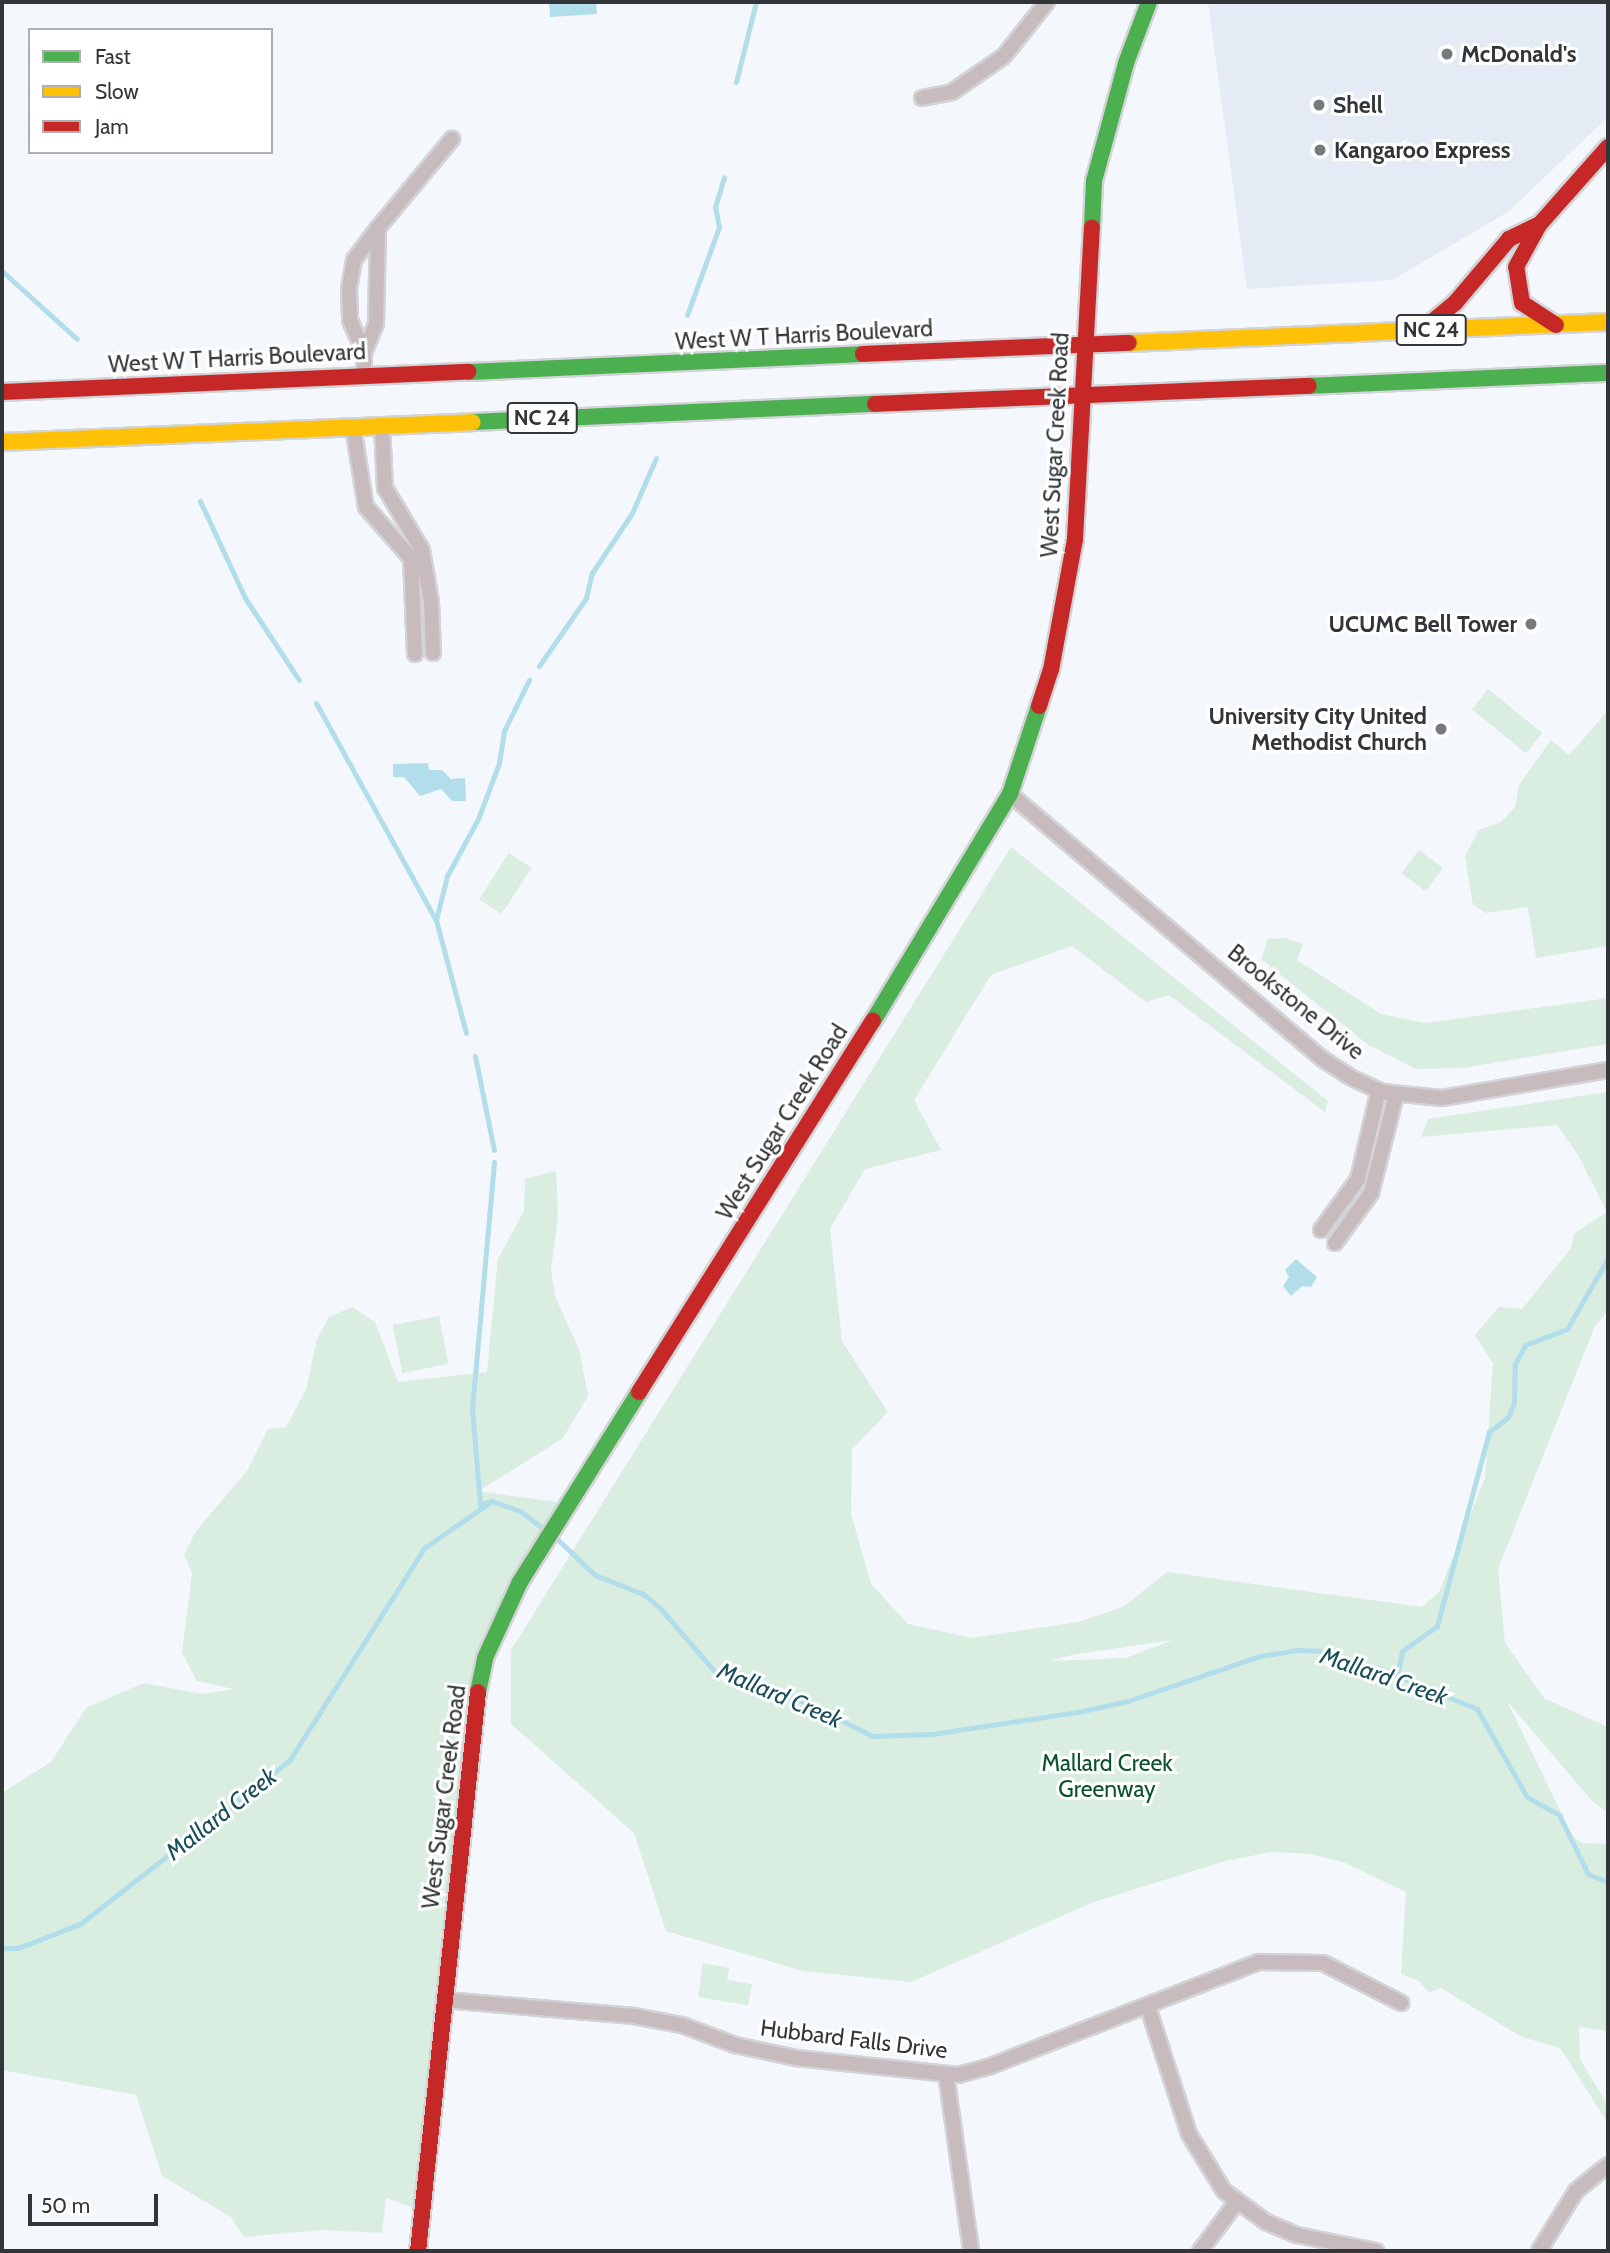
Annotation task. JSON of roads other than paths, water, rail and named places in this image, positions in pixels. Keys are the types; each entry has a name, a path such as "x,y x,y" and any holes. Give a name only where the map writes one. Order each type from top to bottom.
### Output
{"main road":[{"name":"West Sugar Creek Road","path":"418,2251 474,1704 485,1658 520,1582 955,891 1010,794 1061,626 1075,539 1094,181 1126,63 1149,2"},
{"path":"1556,325 1527,308 1515,281 1516,267 1539,225 1608,147"},
{"path":"1421,331 1455,303 1509,239 1539,225"},
{"name":"West W T Harris Boulevard","path":"2,392 1608,323"},
{"name":"NC 24","path":"2,442 1608,373"}],"street":[{"path":"922,98 952,92 1004,56 1047,2"},
{"path":"364,353 350,320 350,273 354,260 452,139"},
{"path":"364,375 364,353 376,324 378,228"},
{"path":"382,425 385,488 422,550 431,602 433,653"},
{"path":"353,426 366,508 411,558 415,654"},
{"name":"Brookstone Drive","path":"1010,794 1324,1060 1379,1090 1396,1095 1442,1098 1608,1070"},
{"path":"1321,1230 1358,1179 1379,1090"},
{"path":"1335,1242 1371,1193 1396,1095"},
{"name":"Hubbard Falls Drive","path":"444,2000 634,2016 682,2025 735,2045 796,2059 946,2074 988,2067 1259,1962 1298,1960 1322,1963 1401,2003"},
{"path":"1148,2007 1188,2134 1207,2169 1236,2203 1297,2235 1376,2251"},
{"path":"946,2074 971,2250"},
{"path":"1539,2251 1576,2191 1608,2165"},
{"path":"1200,2251 1236,2203"}],"water":[{"path":"549,2 596,2 597,14 550,17"},
{"path":"428,763 429,770 442,770 451,779 465,778 466,801 452,801 441,789 420,796 404,777 393,777 393,764"},
{"path":"1296,1259 1317,1277 1311,1287 1302,1286 1291,1296 1283,1286 1289,1277 1285,1270"}],"waterway":[{"path":"736,82 756,2"},
{"path":"687,315 719,227 715,207 724,177"},
{"path":"2,271 77,339"},
{"path":"539,666 586,598 592,573 632,513 656,458"},
{"path":"200,501 245,598 299,680"},
{"path":"436,920 447,876 478,819 499,763 504,731 529,680"},
{"path":"316,703 436,920 466,1033"},
{"path":"475,1056 494,1150"},
{"path":"489,1502 480,1504 472,1409 494,1162"},
{"path":"1397,1677 1402,1651 1437,1626 1489,1432 1508,1417 1514,1403 1515,1364 1525,1345 1567,1329 1608,1258"},
{"name":"Mallard Creek","path":"492,1501 520,1511 547,1531"},
{"name":"Mallard Creek","path":"2,1948 18,1948 80,1924 289,1761 424,1548 492,1501"},
{"name":"Mallard Creek","path":"555,1537 595,1575 643,1594 660,1608 717,1674 732,1679 754,1679 770,1692 808,1703 872,1736 932,1734 1078,1712 1128,1701 1260,1656 1296,1650 1319,1651 1351,1664 1381,1669 1477,1709 1527,1797 1559,1815 1588,1874 1608,1882"}],"place":[{"name":"McDonald's","path":"1447,54"},
{"name":"Shell","path":"1319,105"},
{"name":"Kangaroo Express","path":"1320,150"},
{"name":"UCUMC Bell Tower","path":"1531,624"},
{"name":"University City United Methodist Church","path":"1441,729"}],"park label":[{"name":"Mallard Creek Greenway","path":"1107,1776"}]}
